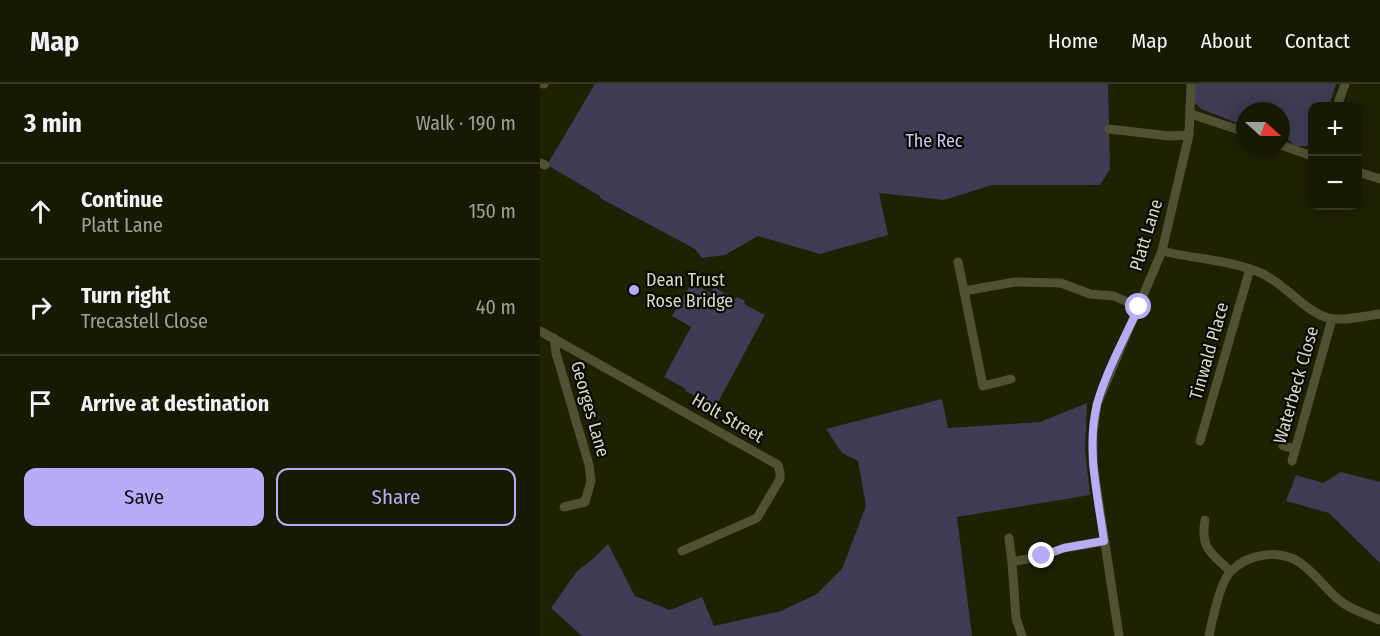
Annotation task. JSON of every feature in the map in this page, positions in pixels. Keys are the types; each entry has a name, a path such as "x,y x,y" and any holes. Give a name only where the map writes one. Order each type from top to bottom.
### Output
{"street":[{"name":"Platt Lane","path":"1119,636 1093,464 1093,434 1097,404 1162,251 1189,135 1191,84"},
{"path":"1338,102 1345,84"},
{"path":"1191,114 1236,129"},
{"path":"1109,129 1169,136 1189,135"},
{"path":"1290,148 1308,155"},
{"path":"1362,173 1380,179"},
{"path":"1162,251 1250,269 1271,278 1318,314 1332,319 1380,315"},
{"path":"957,262 983,386"},
{"name":"Tinwald Place","path":"1200,441 1200,428 1250,269"},
{"path":"964,291 1015,282 1061,283 1090,294 1114,296 1139,307"},
{"name":"Waterbeck Close","path":"1292,461 1332,319"},
{"name":"Holt Street","path":"540,330 777,465 780,479 758,518 682,551"},
{"name":"Georges Lane","path":"554,338 556,353 589,465 591,481 585,502 564,507"},
{"path":"972,388 1011,379"},
{"path":"1283,446 1295,449"},
{"path":"1205,520 1202,533 1203,543 1208,551 1230,571"},
{"path":"1009,538 1016,618 1022,636"},
{"path":"1012,562 1042,556 1064,548 1104,541"},
{"path":"1209,636 1220,593 1230,571 1255,557 1283,555 1307,568 1340,601 1380,620"}],"green space":[{"name":"The Rec","path":"595,84 1108,84 1110,169 1100,185 992,185 944,200 879,193 888,235 820,254 758,236 725,255 702,258 695,249 600,198 547,165"},
{"path":"1194,84 1336,84 1330,102 1308,102 1308,145 1306,146 1295,146 1290,141 1290,102 1236,102 1236,123 1201,109 1194,102"},
{"path":"692,282 710,293 714,287 735,299 737,297 745,301 744,304 765,315 716,406 685,391 686,389 664,377 691,327 672,316"},
{"path":"942,399 948,428 1040,422 1087,403 1085,449 1090,495 957,517 972,636 582,636 551,608 577,571 608,544 635,596 670,610 702,597 714,626 781,611 817,594 842,569 866,506 858,461 842,453 826,429"},
{"path":"1341,472 1380,482 1380,563 1329,513 1286,501 1296,475 1323,483"}],"place":[{"name":"Dean Trust Rose Bridge","path":"634,290"}],"route":[{"path":"1042,556 1064,548 1104,541 1093,464 1093,434 1097,404 1139,307"}]}
